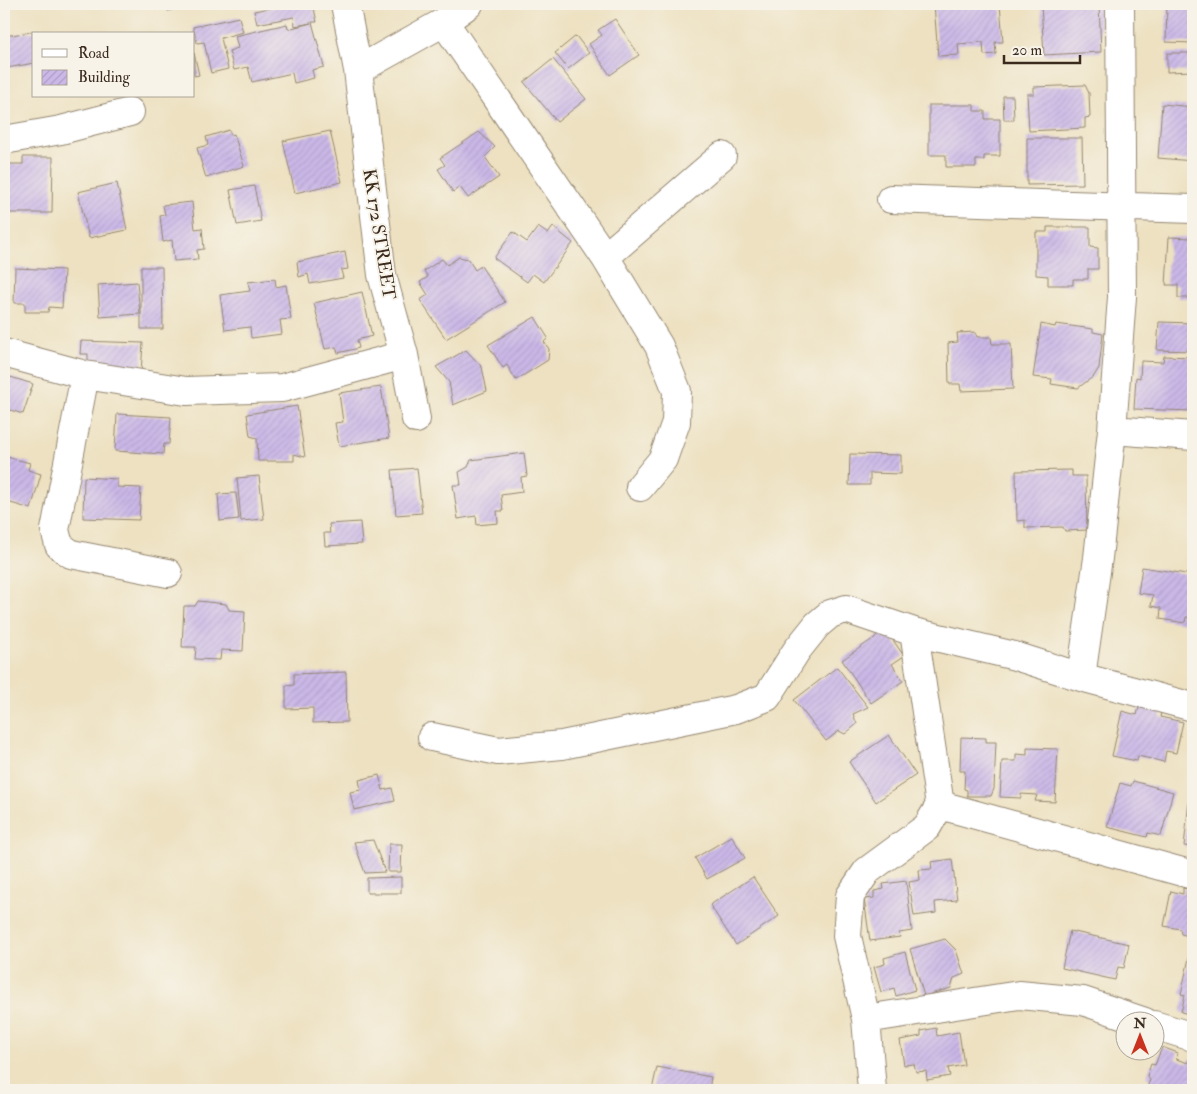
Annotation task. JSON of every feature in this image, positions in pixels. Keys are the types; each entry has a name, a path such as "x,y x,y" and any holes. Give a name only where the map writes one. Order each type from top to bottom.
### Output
{"street":[{"name":"KK 172 STREET","path":"345,4 358,70 382,275 404,355 416,420"},
{"path":"358,70 444,22 469,4"},
{"path":"1081,677 1098,558 1112,430 1122,297 1120,4"},
{"path":"444,22 605,257 659,346 677,391 676,422 664,459 640,487"},
{"path":"4,140 62,130 130,112"},
{"path":"605,257 722,156"},
{"path":"891,199 1193,209"},
{"path":"4,353 85,375 186,391 282,388 404,355"},
{"path":"85,375 55,530 58,545 71,554 168,573"},
{"path":"1112,430 1193,436"},
{"path":"432,737 498,751 562,745 736,708 768,697 798,650 817,625 830,614 846,609 914,632 1015,656 1081,677 1193,707"},
{"path":"872,1090 866,1020 846,936 850,896 867,871 927,827 940,805 914,632"},
{"path":"940,805 1193,875"},
{"path":"866,1020 1020,995 1083,1001 1115,1012"},
{"path":"1164,1027 1193,1037"}],"building":[{"path":"164,4 190,4 168,11"},
{"path":"290,4 313,4 317,22 312,22 324,67 312,70 314,78 294,83 292,73 252,82 248,67 234,70 229,51 238,48 235,36 287,24 288,29 311,23 295,26 294,17 257,24 254,11"},
{"path":"934,4 1000,4 1003,42 995,42 996,54 984,55 983,42 958,44 959,55 938,56"},
{"path":"1041,4 1099,4 1101,52 1044,55"},
{"path":"1167,4 1193,4 1193,43 1166,42"},
{"path":"239,17 243,32 221,38 228,69 211,73 204,42 197,43 193,27"},
{"path":"615,19 639,55 610,75 589,44 602,35 598,30"},
{"path":"38,31 32,32 32,63 7,68 4,36"},
{"path":"576,36 589,53 568,69 555,53"},
{"path":"1167,53 1193,53 1193,71 1167,72"},
{"path":"195,57 199,75 195,76"},
{"path":"553,59 586,99 557,122 524,82"},
{"path":"1085,85 1089,93 1090,117 1085,118 1085,128 1029,131 1027,94 1034,94 1034,87"},
{"path":"1003,96 1013,96 1014,120 1004,120"},
{"path":"1162,104 1193,107 1193,161 1158,158"},
{"path":"929,105 974,105 974,111 985,111 985,119 1000,119 1000,156 984,156 984,160 976,160 976,167 946,167 946,155 929,155"},
{"path":"229,130 231,135 234,134 244,166 206,178 197,148 208,145 206,137"},
{"path":"330,131 342,182 295,193 283,141"},
{"path":"479,132 495,147 485,157 499,177 468,198 460,187 453,192 438,169 445,165 440,158"},
{"path":"1027,138 1082,138 1083,184 1027,185"},
{"path":"23,157 53,157 52,213 4,213 4,164 23,164"},
{"path":"117,183 127,230 89,238 78,192"},
{"path":"254,186 261,221 237,225 230,190"},
{"path":"192,202 195,229 202,228 204,249 197,250 198,259 174,261 172,240 163,242 160,216 165,215 163,205"},
{"path":"538,227 548,234 553,227 573,243 544,282 533,274 527,282 494,258 513,232 527,242"},
{"path":"1047,227 1090,227 1090,247 1098,248 1098,269 1088,269 1088,279 1073,279 1073,285 1048,285 1048,276 1036,275 1036,232 1047,232"},
{"path":"1169,237 1193,238 1193,298 1178,298 1178,285 1166,285"},
{"path":"345,252 348,269 341,270 343,278 310,284 308,274 299,277 297,262"},
{"path":"459,257 468,259 475,270 481,266 505,302 446,339 420,300 428,295 420,282 428,277 424,271 442,259 447,265"},
{"path":"141,267 162,267 163,329 141,329"},
{"path":"15,268 64,270 62,308 49,307 48,312 25,312 25,303 14,303"},
{"path":"275,279 276,287 286,285 291,319 280,320 282,334 251,338 250,327 225,330 220,295 250,291 248,282"},
{"path":"137,282 140,314 100,317 98,285"},
{"path":"362,292 372,336 357,340 359,348 338,353 336,347 325,349 314,303"},
{"path":"535,317 548,338 544,342 549,349 548,360 516,380 507,365 503,368 488,345"},
{"path":"1159,322 1193,323 1193,351 1157,350"},
{"path":"1041,324 1055,327 1056,324 1093,329 1093,332 1103,334 1099,368 1094,376 1078,388 1051,384 1052,379 1033,377"},
{"path":"975,332 977,337 991,337 992,344 1011,344 1013,389 961,391 960,384 949,384 948,343 958,342 957,333"},
{"path":"81,341 143,343 141,373 88,371 88,354 80,354"},
{"path":"466,350 482,367 487,391 453,405 449,382 436,367"},
{"path":"1164,356 1193,357 1193,411 1134,409 1136,377 1140,378 1141,361 1163,362"},
{"path":"4,375 33,384 23,414 4,408"},
{"path":"381,387 389,438 339,446 335,423 343,422 339,393"},
{"path":"297,406 305,457 294,454 294,461 258,461 257,438 250,436 247,414"},
{"path":"117,414 171,417 169,444 164,444 163,454 115,451"},
{"path":"524,453 527,476 521,477 522,492 501,495 503,511 497,511 498,523 477,525 476,516 458,519 453,485 461,485 459,472 468,467 471,460"},
{"path":"850,454 901,455 901,474 870,473 870,485 849,485"},
{"path":"7,457 30,463 28,470 41,474 31,509 4,501 4,463 6,464"},
{"path":"417,468 422,513 396,515 392,470"},
{"path":"1072,470 1072,476 1086,476 1087,530 1065,531 1063,527 1025,528 1025,520 1017,521 1016,471"},
{"path":"259,476 264,519 241,521 237,478"},
{"path":"84,477 117,479 117,487 141,488 139,520 83,518"},
{"path":"236,493 239,519 220,521 218,494"},
{"path":"360,522 362,544 325,546 324,533 330,533 329,524"},
{"path":"1142,567 1193,575 1193,618 1186,617 1185,623 1160,619 1161,608 1151,606 1153,595 1138,593"},
{"path":"198,601 226,604 229,610 245,611 243,651 221,650 220,660 195,659 196,647 182,647 184,606 195,606"},
{"path":"886,630 904,656 892,664 903,681 871,703 842,660"},
{"path":"837,667 868,707 853,714 857,724 845,734 839,731 826,741 794,700"},
{"path":"346,672 347,722 313,723 313,708 286,709 286,686 294,685 294,674"},
{"path":"1140,703 1162,708 1160,717 1183,722 1176,753 1166,751 1164,762 1138,756 1137,761 1112,756 1122,711 1137,715"},
{"path":"889,735 916,775 876,802 849,762"},
{"path":"961,737 986,738 986,742 996,742 994,789 991,796 967,796 967,790 964,789 965,771 960,771"},
{"path":"1027,748 1058,749 1055,802 1035,801 1037,795 1021,794 1021,798 1000,797 1002,761 1016,761 1016,754 1027,755"},
{"path":"379,775 383,790 392,788 395,801 354,810 350,792 361,790 359,780"},
{"path":"1133,781 1173,792 1161,836 1148,833 1147,837 1107,827 1120,783 1131,786"},
{"path":"1189,801 1193,801 1193,847 1184,846"},
{"path":"732,836 745,858 707,879 695,858"},
{"path":"373,840 385,872 365,873 354,842"},
{"path":"389,844 402,844 401,872 388,872"},
{"path":"952,859 957,900 935,902 936,913 914,916 909,882 920,880 919,870 932,869 931,862"},
{"path":"401,877 401,893 367,893 367,878"},
{"path":"753,877 779,916 736,945 710,905"},
{"path":"906,881 912,931 899,933 900,937 870,941 864,899 874,898 874,891 884,889 883,884"},
{"path":"1183,888 1193,890 1193,937 1181,934 1180,929 1164,926 1171,891 1183,894"},
{"path":"1070,931 1129,944 1124,968 1118,967 1115,980 1062,968"},
{"path":"945,939 956,950 964,974 954,978 951,988 924,996 910,949"},
{"path":"905,952 915,990 896,996 894,988 881,992 874,967 885,964 884,958"},
{"path":"1189,958 1193,959 1193,1015 1181,1012 1185,995 1181,994"},
{"path":"936,1028 937,1036 959,1032 964,1065 948,1068 950,1076 927,1080 926,1071 916,1072 914,1064 904,1065 900,1040 921,1036 921,1031"},
{"path":"1164,1048 1178,1053 1176,1059 1188,1063 1189,1059 1193,1061 1193,1090 1146,1090 1150,1080 1147,1076 1151,1064 1155,1065 1156,1062 1164,1062"},
{"path":"657,1067 711,1077 709,1090 652,1090"}]}
